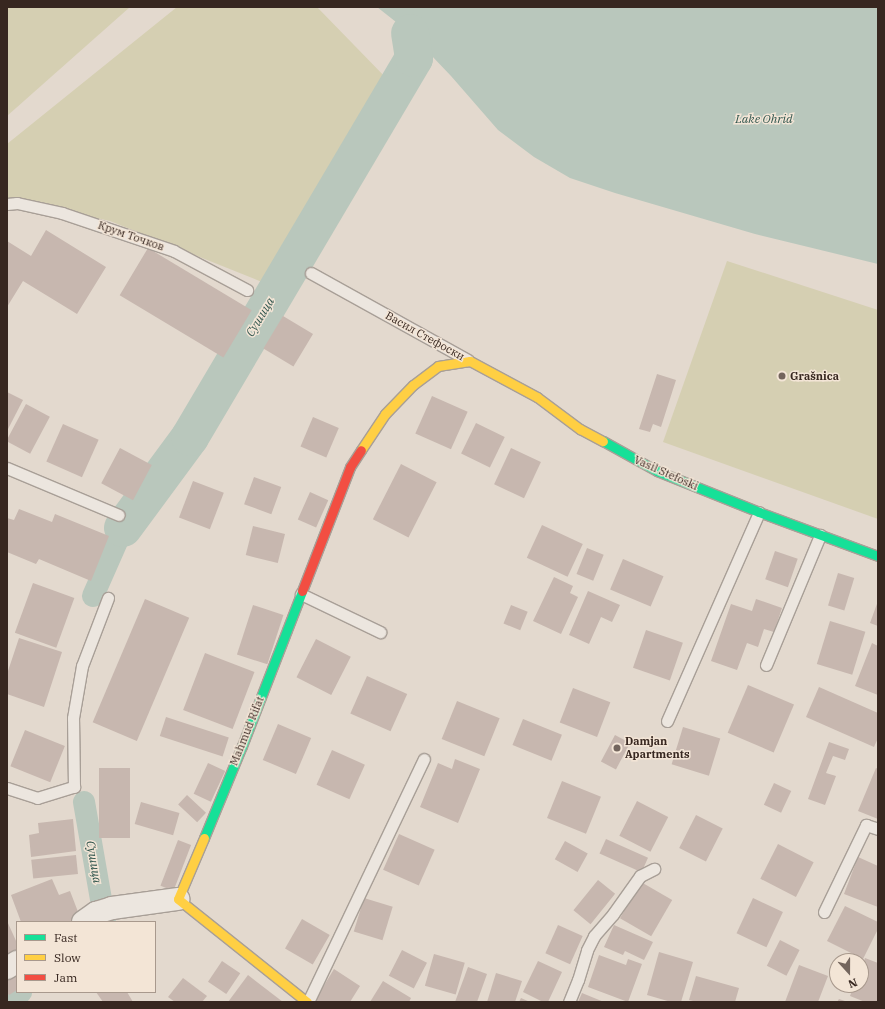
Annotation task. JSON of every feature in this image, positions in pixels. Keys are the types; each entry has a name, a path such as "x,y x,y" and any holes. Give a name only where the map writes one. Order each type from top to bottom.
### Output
{"street":[{"name":"Васил Стефоски","path":"385,414 413,385 438,366 470,361"},
{"name":"Vasil Stefoski","path":"470,361 537,397 580,429 657,471 759,512 878,556"},
{"name":"Mahmud Rifat","path":"178,899 242,746 350,467 385,414"},
{"path":"97,914 178,899 307,1002"},
{"path":"7,968 16,963"}],"lane":[{"name":"Крум Точков","path":"7,204 16,203 62,213 174,251 247,290"},
{"name":"Васил Стефоски","path":"311,273 470,361"},
{"path":"7,468 118,515"},
{"path":"667,721 759,512"},
{"path":"766,665 820,534"},
{"path":"301,594 380,632"},
{"path":"7,788 37,798 74,787 73,718 82,666 108,598"},
{"path":"307,1002 424,759"},
{"path":"824,912 866,825 878,830"},
{"path":"569,1002 578,980 587,950 594,936 613,914 640,876 654,869"}],"shaded area":[{"path":"7,7 130,7 7,116"},
{"path":"177,7 317,7 390,82 262,282 110,221 7,199 7,144"},
{"name":"Grašnica","path":"727,261 878,310 878,519 663,442"}],"water":[{"name":"Lake Ohrid","path":"377,7 878,7 878,264 755,234 615,193 570,178 534,157 498,130 451,76 410,33"}],"building":[{"path":"46,230 106,267 77,314 23,281 7,307 7,241 31,256"},
{"path":"148,248 252,310 223,357 120,295"},
{"path":"283,316 313,334 293,367 263,349"},
{"path":"657,374 676,380 661,427 653,424 650,432 639,429"},
{"path":"7,392 23,400 7,431"},
{"path":"432,396 468,412 451,449 415,433"},
{"path":"26,404 50,417 30,454 7,441"},
{"path":"313,417 339,428 326,457 300,446"},
{"path":"476,423 505,437 490,468 461,454"},
{"path":"63,424 99,440 82,477 46,461"},
{"path":"120,448 152,465 133,500 101,483"},
{"path":"511,448 541,462 524,498 494,484"},
{"path":"401,464 437,482 408,537 373,519"},
{"path":"254,477 281,487 271,514 244,504"},
{"path":"193,481 224,493 210,529 179,517"},
{"path":"310,492 328,500 316,528 298,519"},
{"path":"19,509 52,522 55,514 109,536 91,581 39,559 36,564 7,552 7,518 14,520"},
{"path":"542,525 583,544 568,577 527,558"},
{"path":"253,526 285,534 278,563 246,555"},
{"path":"587,548 604,555 593,581 577,574"},
{"path":"775,551 798,559 788,587 765,579"},
{"path":"623,559 664,576 651,607 610,589"},
{"path":"838,573 854,578 844,610 828,606"},
{"path":"554,577 573,586 570,593 578,597 561,634 533,621"},
{"path":"33,583 74,598 56,648 15,633"},
{"path":"588,591 620,605 612,622 601,617 589,644 569,635"},
{"path":"145,599 189,618 137,741 93,722"},
{"path":"756,599 782,608 774,632 764,629 758,647 747,643 737,670 711,661 731,604 752,611"},
{"path":"878,601 878,626 870,623"},
{"path":"253,605 283,615 267,664 237,654"},
{"path":"511,605 528,612 520,630 504,624"},
{"path":"830,621 865,632 852,675 817,664"},
{"path":"646,630 683,643 670,681 633,668"},
{"path":"19,638 62,652 44,707 7,694 7,674"},
{"path":"316,639 351,657 331,695 296,677"},
{"path":"872,643 878,646 878,695 855,686"},
{"path":"205,653 254,672 233,729 183,710"},
{"path":"367,676 407,694 391,731 350,713"},
{"path":"748,685 794,705 774,752 728,733"},
{"path":"819,687 878,713 878,738 874,747 806,717"},
{"path":"573,688 610,702 597,737 560,723"},
{"path":"457,701 500,718 484,756 442,739"},
{"path":"166,717 229,737 223,756 160,736"},
{"path":"523,719 562,735 551,761 513,745"},
{"path":"278,724 311,738 296,774 263,760"},
{"path":"683,727 720,738 709,776 672,764"},
{"path":"25,730 65,746 50,782 10,766"},
{"path":"615,735 630,743 616,769 601,761"},
{"path":"829,742 849,749 845,760 833,756 826,773 836,776 825,805 808,799"},
{"path":"332,750 365,765 349,799 317,785"},
{"path":"455,759 480,769 458,823 420,807 438,763 452,769"},
{"path":"208,763 225,771 211,802 194,794"},
{"path":"99,768 130,768 130,838 99,838"},
{"path":"876,768 878,769 878,819 858,811"},
{"path":"562,781 601,797 586,834 547,818"},
{"path":"774,783 791,791 781,813 764,805"},
{"path":"187,795 206,813 197,822 178,805"},
{"path":"637,801 668,817 650,852 619,836"},
{"path":"141,802 179,813 173,835 135,824"},
{"path":"696,815 723,829 706,862 679,848"},
{"path":"73,819 76,851 31,857 29,835 39,833 38,823"},
{"path":"399,834 435,850 419,885 383,870"},
{"path":"606,839 648,858 642,872 599,854"},
{"path":"178,840 191,845 174,891 160,886"},
{"path":"565,841 588,854 578,872 555,859"},
{"path":"778,844 814,862 796,897 760,879"},
{"path":"76,855 78,874 33,879 31,860"},
{"path":"858,857 878,866 878,907 844,894"},
{"path":"52,879 59,895 70,891 80,917 71,921 21,921 11,895"},
{"path":"598,880 615,894 591,924 573,910"},
{"path":"641,882 672,900 651,936 620,918"},
{"path":"364,898 393,907 382,940 354,931"},
{"path":"753,898 783,912 766,947 737,933"},
{"path":"845,906 878,922 878,929 866,953 851,953 827,941"},
{"path":"302,919 330,935 313,964 285,948"},
{"path":"7,921 16,941 16,950 7,955"},
{"path":"558,925 583,936 570,964 545,953"},
{"path":"614,925 653,942 644,960 625,951 623,955 604,947"},
{"path":"780,940 800,950 786,976 767,966"},
{"path":"402,950 427,963 414,989 389,976"},
{"path":"659,952 693,962 681,1002 671,1002 647,995"},
{"path":"434,954 465,963 456,995 425,986"},
{"path":"599,955 626,965 628,959 642,964 628,1002 588,987"},
{"path":"869,960 878,963 878,1002 865,1002 850,996 851,993 869,993"},
{"path":"222,961 240,973 226,994 208,982"},
{"path":"538,961 562,972 548,1002 543,1002 523,992"},
{"path":"799,965 828,976 818,1002 785,1002"},
{"path":"468,967 487,974 477,1002 455,1002"},
{"path":"334,969 360,986 350,1002 314,1002"},
{"path":"16,972 16,991 9,995 7,992 7,977"},
{"path":"496,973 522,981 515,1002 487,1002"},
{"path":"248,975 283,1002 228,1002"},
{"path":"696,976 739,988 735,1002 697,1002 689,1000"},
{"path":"183,978 207,996 202,1002 175,1002 168,997"},
{"path":"383,981 411,998 409,1002 370,1002"},
{"path":"97,993 128,993 133,1002 103,1002"},
{"path":"582,993 604,1002 578,1002"},
{"path":"521,998 530,1002 519,1002"},
{"path":"839,999 848,1002 837,1002"}],"waterway":[{"name":"Сушица","path":"123,528 190,437 414,58 410,33"},
{"name":"Сушица","path":"93,596 123,528"},
{"name":"Сушица","path":"84,802 105,921"},
{"name":"Сушица","path":"13,1002 20,993"}],"traffic: fast":[{"path":"603,441 657,471 759,512 878,556"},
{"path":"204,838 242,746 302,591"}],"traffic: slow":[{"path":"361,450 385,414 413,385 438,366 470,361 537,397 580,429 603,441"},
{"path":"204,838 178,899 307,1002"}],"traffic: jam":[{"path":"302,591 350,467 361,450"}],"place":[{"name":"Grašnica","path":"782,376"},
{"name":"Damjan Apartments","path":"617,748"}]}
